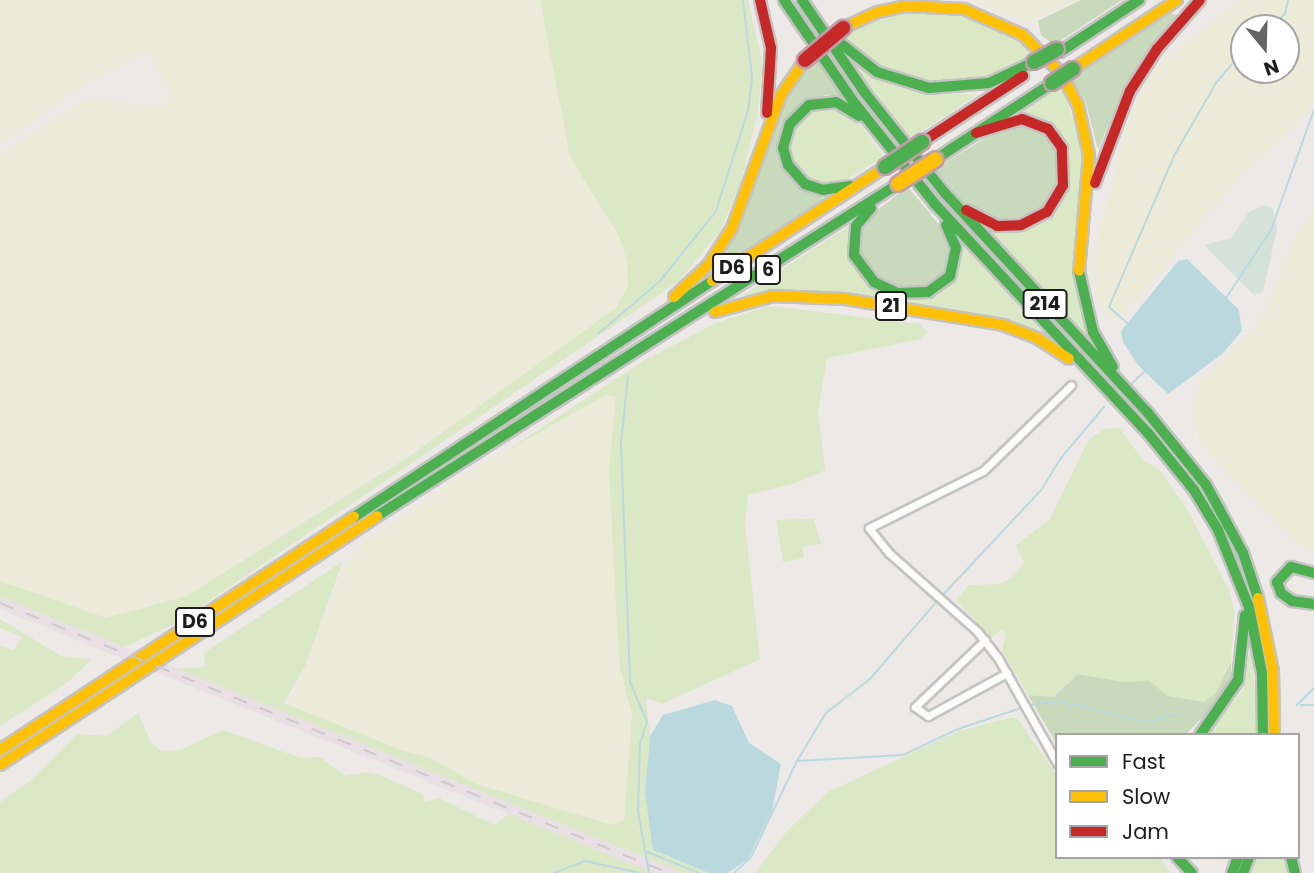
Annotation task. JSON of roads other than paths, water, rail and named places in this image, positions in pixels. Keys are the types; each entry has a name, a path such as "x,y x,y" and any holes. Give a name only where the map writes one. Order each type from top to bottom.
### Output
{"main road":[{"path":"758,155 772,78 768,28 760,0"},
{"name":"214","path":"784,0 871,126 1148,413"},
{"name":"214","path":"802,0 939,197 1094,377"},
{"path":"871,126 845,106 818,102 799,113 784,140 788,165 805,184 822,190 859,184 1036,64 1139,0"},
{"name":"6","path":"531,415 636,354 1177,0"},
{"path":"1087,215 1105,149 1130,91 1163,41 1200,0"},
{"path":"644,325 696,278 721,246 740,211 781,96 805,60 843,28 878,12 906,6 943,5 977,12 1006,24 1040,49 1069,84 1083,119 1090,155 1087,215 1079,275 1085,314 1108,359 1206,485 1243,553 1267,632 1275,733"},
{"path":"811,14 861,62 912,85 974,87 1036,64"},
{"name":"6","path":"939,197 997,226 1037,219 1055,202 1063,185 1065,164 1062,149 1048,129 1022,119 976,133"},
{"name":"D6","path":"0,750 859,184"},
{"name":"6","path":"898,184 867,211 854,236 858,264 880,286 918,294 937,288 950,276 956,248 939,197"},
{"name":"21","path":"636,354 732,306 758,298 803,295 1003,325 1037,338 1094,377 1185,477 1218,530 1243,589 1262,673 1263,733"},
{"name":"D6","path":"0,765 531,415"},
{"path":"1314,573 1291,567 1277,582 1281,593 1292,601 1314,604"},
{"name":"21","path":"1202,733 1229,697 1241,669 1245,639 1243,589"},
{"path":"1179,859 1192,873"}],"street":[{"path":"1055,759 1007,673 985,640 900,563 869,528 986,469 1071,386"},
{"path":"985,640 915,707 929,716 1007,673"}],"water":[{"path":"1187,259 1239,310 1242,331 1222,354 1168,394 1138,365 1123,342 1121,331 1178,261"},
{"path":"715,700 732,706 749,743 781,764 772,811 748,859 728,873 709,873 653,850 645,792 650,736 663,715"}],"waterway":[{"path":"599,333 660,281 716,211 748,111 752,77 743,0"},
{"path":"1285,14 1288,0"},
{"path":"1127,323 1109,307 1175,154 1216,83 1230,66"},
{"path":"1226,298 1271,230 1314,110"},
{"path":"1131,384 1144,372"},
{"path":"628,376 621,444 630,682 647,722 640,744 638,811 649,873"},
{"path":"941,597 1041,490 1061,458 1104,407"},
{"path":"797,761 826,713 870,679 937,601"},
{"path":"1297,705 1314,688"},
{"path":"1029,705 1058,701 1146,722 1181,713"},
{"path":"1301,705 1314,705"},
{"path":"734,873 751,857 797,761 903,755 958,729 1024,707"},
{"path":"645,851 699,873"},
{"path":"554,873 585,861 641,873"}],"railway":[{"path":"0,603 669,873"}]}
